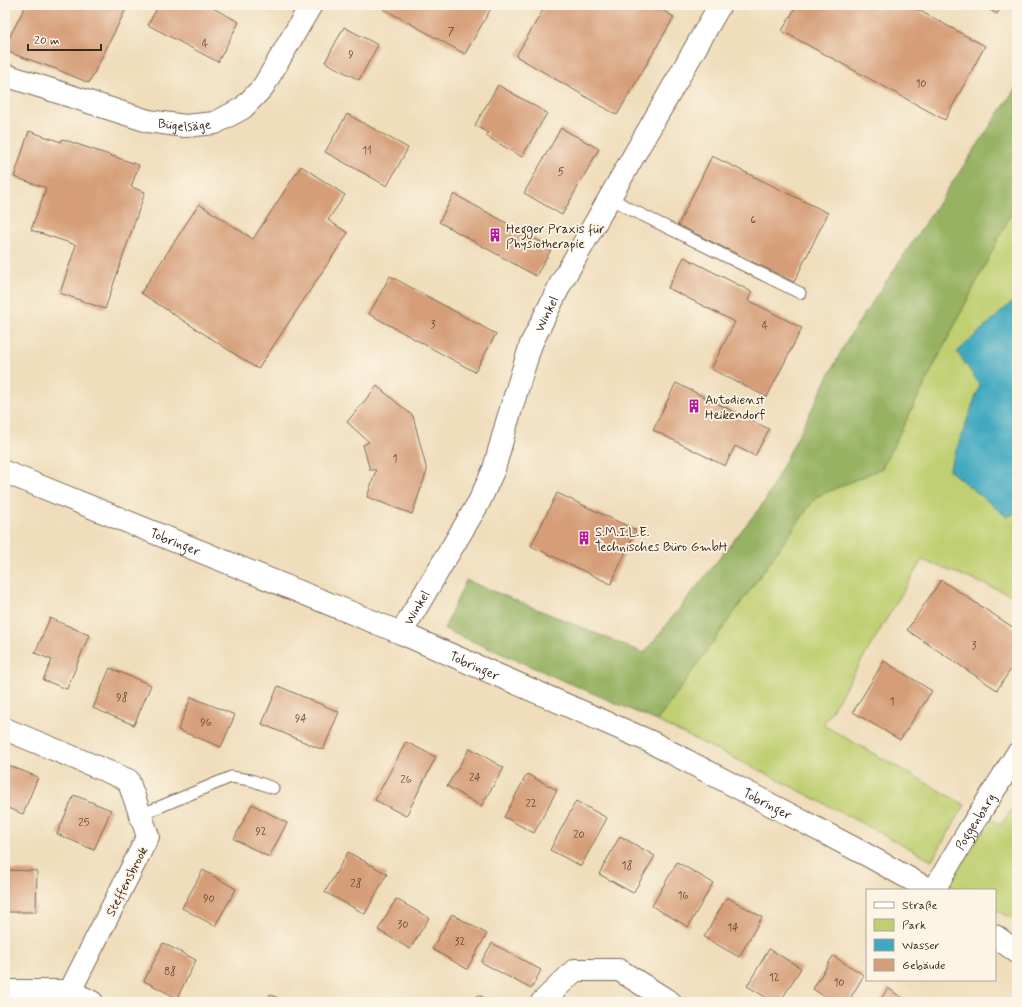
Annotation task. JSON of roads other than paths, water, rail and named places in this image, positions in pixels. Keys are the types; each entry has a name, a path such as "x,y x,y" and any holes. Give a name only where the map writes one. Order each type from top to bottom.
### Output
{"street":[{"name":"Bügelsäge","path":"5,76 148,121 185,126 214,123 243,108 263,87 312,5"},
{"name":"Winkel","path":"401,634 479,502 494,470 531,344 562,281 720,5"},
{"name":"Tobringer","path":"5,472 401,634 649,741 928,889"},
{"name":"Steffensbrook","path":"5,729 128,780 148,836 70,991"},
{"name":"Poggenbarg","path":"935,889 969,830 1017,754"},
{"path":"996,937 1017,952"},
{"path":"542,1002 575,970 619,970 670,1002"},
{"path":"5,991 70,991 92,1002"}],"lane":[{"path":"610,197 628,208 800,293"},
{"path":"140,815 231,778 251,780 273,788"}],"water":[{"path":"1011,303 1017,311 1017,512 1007,517 949,470 980,385 957,352"}],"place":[{"name":"Hegger Praxis für Physiotherapie","path":"495,235"},
{"name":"Autodienst Heikendorf","path":"694,406"},
{"name":"S.M.I.L.E. Technisches Büro GmbH","path":"584,538"}]}
